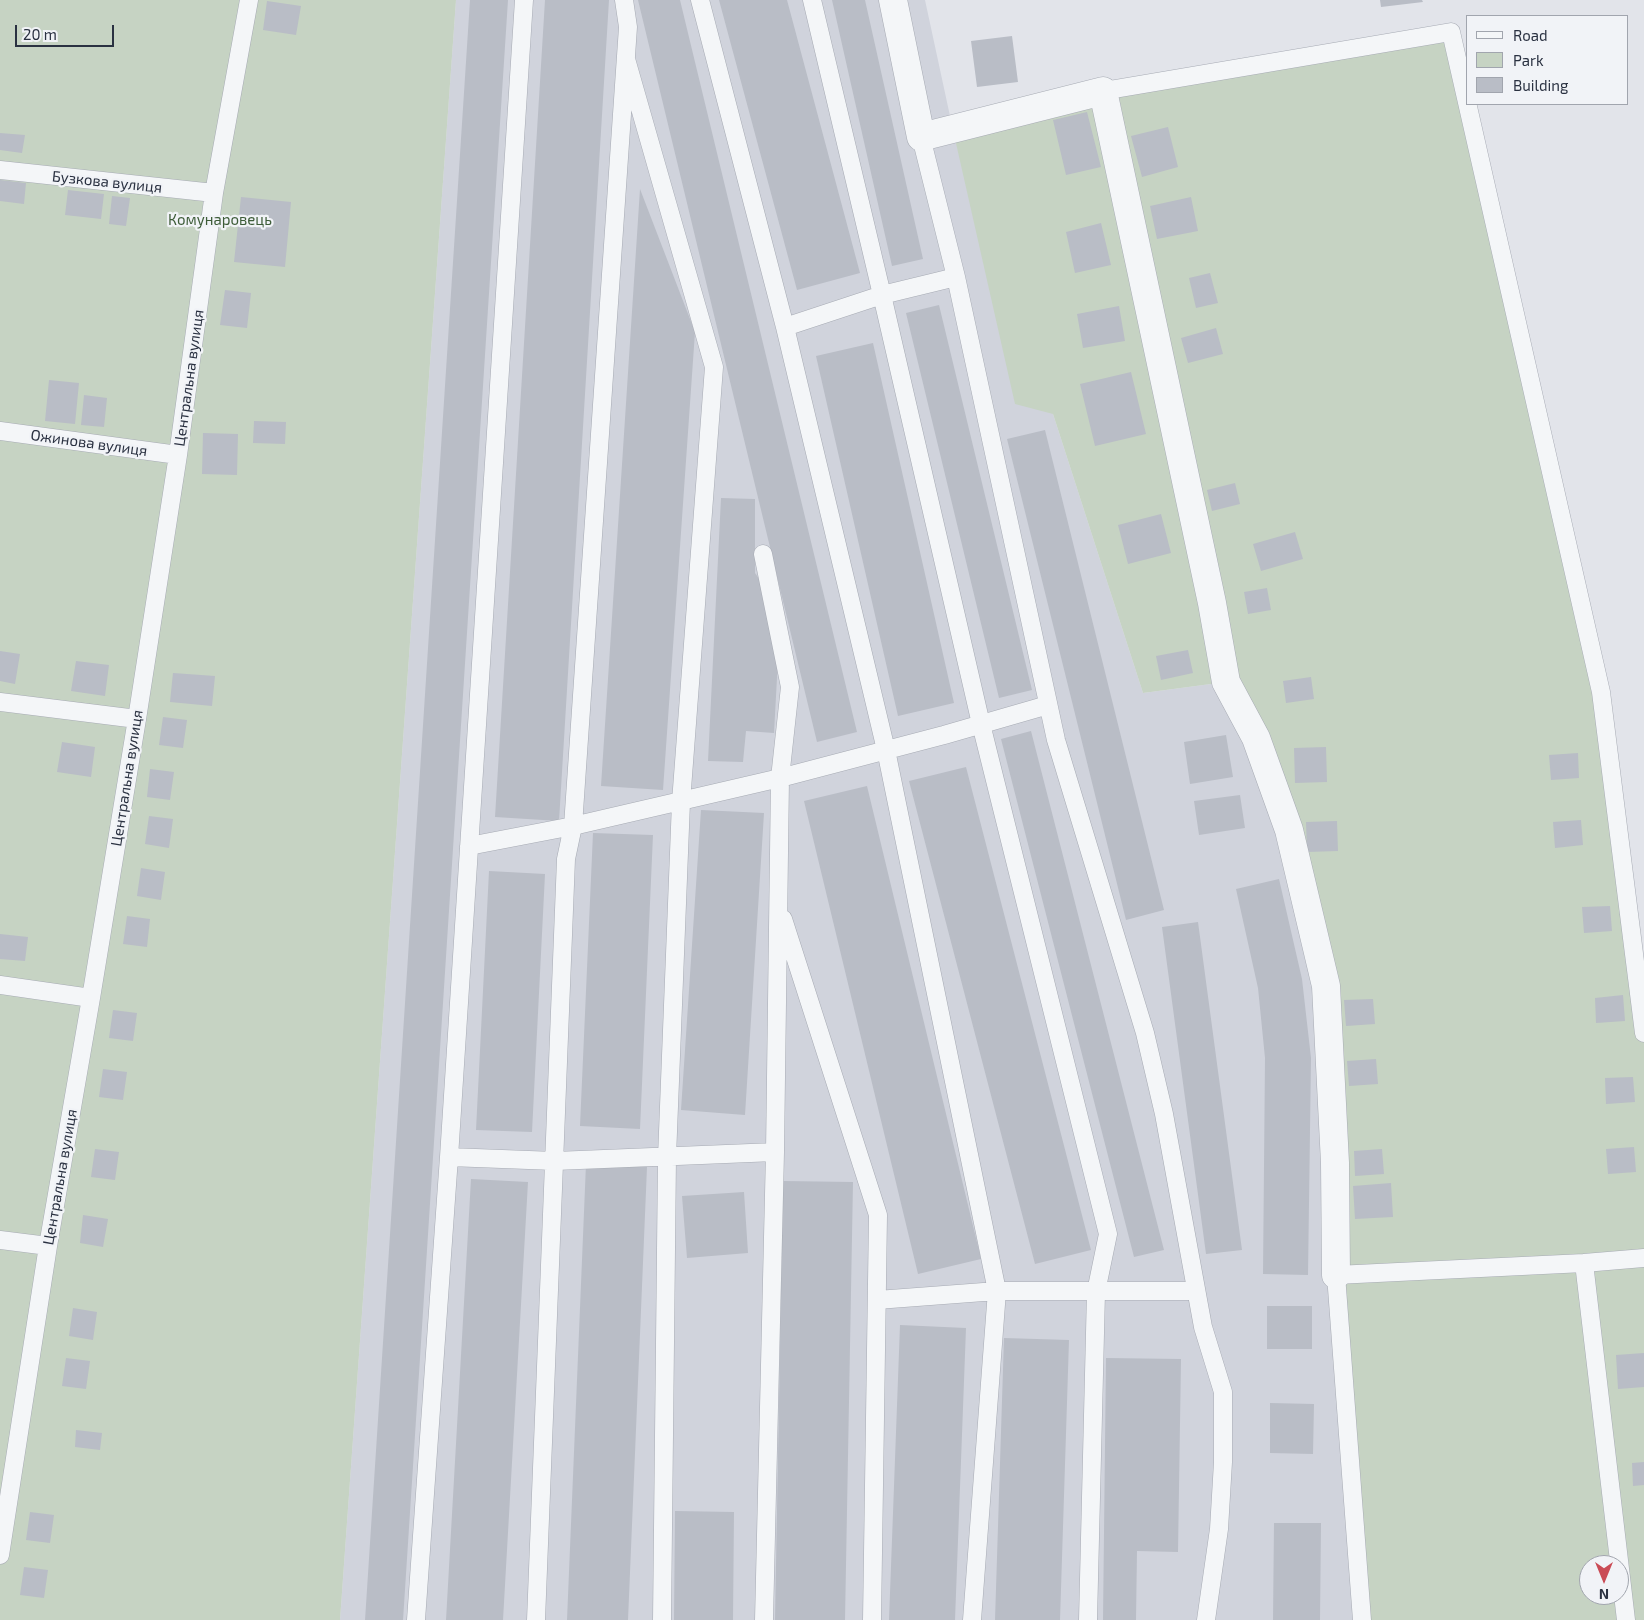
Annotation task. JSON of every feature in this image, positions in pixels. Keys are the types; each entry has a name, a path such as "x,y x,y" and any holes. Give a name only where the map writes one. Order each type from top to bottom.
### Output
{"street":[{"path":"893,0 921,137 1103,91 1208,584 1226,682 1256,738 1289,830 1326,986 1335,1163 1336,1275"}],"lane":[{"name":"Центральна вулиця","path":"0,1555 48,1246 137,719 178,455 214,193 248,0"},
{"path":"416,1620 449,1157 524,0"},
{"path":"536,1620 566,858 573,826 626,59 628,27 624,0"},
{"path":"700,0 784,327 886,750 997,1291 972,1620"},
{"path":"812,0 981,724 1108,1234 1096,1292 1088,1620"},
{"path":"1103,91 1451,32 1466,98"},
{"path":"626,59 714,367 681,802 667,1157 662,1620"},
{"path":"1468,105 1601,692 1644,1033"},
{"path":"921,137 956,277 1056,740 1145,1033 1164,1114 1203,1327 1223,1392 1223,1462 1219,1529 1206,1620"},
{"name":"Бузкова вулиця","path":"0,170 214,193"},
{"path":"784,327 882,295 956,277"},
{"name":"Ожинова вулиця","path":"0,431 178,455"},
{"path":"763,554 790,688 780,778 775,1152 764,1620"},
{"path":"0,702 137,719"},
{"path":"469,846 573,826 780,778 1048,704"},
{"path":"778,905 878,1215 872,1620"},
{"path":"0,985 91,998"},
{"path":"449,1157 554,1161 775,1152"},
{"path":"0,1240 48,1246"},
{"path":"1362,1620 1336,1275 1584,1263 1644,1258"},
{"path":"1584,1263 1626,1620"},
{"path":"877,1300 997,1291 1196,1291"}],"shaded area":[{"path":"456,0 925,0 953,130 1053,414 1143,693 1226,682 1326,986 1359,1620 340,1620"}],"green space":[{"name":"Комунаровець","path":"0,0 456,0 340,1620 0,1620"},
{"path":"1451,32 1466,105 1468,105 1601,692 1644,1033 1644,1620 1359,1620 1326,986 1226,682 1143,693 1053,414 1015,404 953,130 1103,91"}],"building":[{"path":"470,0 508,0 403,1620 365,1620"},
{"path":"545,0 609,0 559,821 495,817"},
{"path":"638,0 680,0 857,732 817,742"},
{"path":"719,0 787,0 860,273 797,290"},
{"path":"832,0 865,0 923,259 892,266"},
{"path":"1380,0 1422,0 1423,2 1381,7"},
{"path":"267,1 301,6 296,35 263,30"},
{"path":"1012,36 1018,82 977,87 971,41"},
{"path":"1087,112 1101,167 1066,175 1053,120"},
{"path":"1168,127 1178,167 1142,177 1131,136"},
{"path":"0,133 25,135 22,153 0,150"},
{"path":"0,180 26,183 24,204 0,201"},
{"path":"640,189 695,332 663,790 601,786"},
{"path":"68,190 104,194 101,219 65,215"},
{"path":"112,196 130,198 126,226 109,224"},
{"path":"241,197 291,202 285,267 234,262"},
{"path":"1191,197 1198,231 1157,239 1150,206"},
{"path":"1101,223 1111,265 1075,273 1066,232"},
{"path":"1210,273 1218,303 1196,308 1189,278"},
{"path":"225,290 251,293 247,328 220,325"},
{"path":"939,305 1032,690 999,698 906,313"},
{"path":"1119,306 1125,341 1083,348 1077,314"},
{"path":"1216,328 1223,354 1188,363 1181,338"},
{"path":"873,343 954,703 898,716 816,356"},
{"path":"1131,372 1146,434 1095,446 1080,384"},
{"path":"49,380 79,383 75,424 45,421"},
{"path":"84,395 107,398 104,427 81,425"},
{"path":"254,421 286,422 285,444 253,443"},
{"path":"1045,430 1164,910 1126,920 1007,439"},
{"path":"203,433 238,434 237,475 202,474"},
{"path":"1235,483 1240,504 1212,511 1207,490"},
{"path":"721,498 755,499 755,573 769,593 779,641 774,733 746,731 743,762 708,761"},
{"path":"1161,514 1171,553 1128,564 1118,525"},
{"path":"1295,532 1303,559 1261,571 1253,544"},
{"path":"1267,588 1271,610 1248,614 1244,592"},
{"path":"1188,650 1193,673 1161,680 1156,656"},
{"path":"0,651 20,654 15,684 0,681"},
{"path":"76,661 109,665 105,696 71,691"},
{"path":"173,673 215,676 212,706 170,702"},
{"path":"1311,677 1314,699 1286,703 1283,681"},
{"path":"163,717 187,720 183,748 159,745"},
{"path":"1031,731 1164,1250 1134,1257 1001,739"},
{"path":"1226,735 1233,777 1190,784 1184,742"},
{"path":"62,742 95,747 91,777 57,772"},
{"path":"1326,747 1327,782 1295,783 1294,748"},
{"path":"1578,753 1579,778 1551,780 1549,755"},
{"path":"966,767 1091,1250 1035,1264 909,781"},
{"path":"150,769 174,772 170,800 147,797"},
{"path":"867,786 981,1259 918,1274 804,801"},
{"path":"1240,795 1245,828 1199,835 1194,801"},
{"path":"701,810 764,813 745,1115 681,1110"},
{"path":"149,816 173,819 169,848 145,844"},
{"path":"1581,820 1583,845 1555,848 1553,822"},
{"path":"1337,821 1338,851 1307,852 1306,822"},
{"path":"593,833 653,835 640,1129 580,1126"},
{"path":"141,868 165,872 161,900 137,896"},
{"path":"489,871 545,874 532,1132 476,1130"},
{"path":"1279,879 1302,979 1311,1058 1308,1275 1263,1274 1265,1058 1258,988 1236,889"},
{"path":"1610,906 1612,931 1584,933 1582,907"},
{"path":"127,916 150,919 147,947 123,944"},
{"path":"1198,922 1242,1250 1206,1254 1162,927"},
{"path":"0,934 28,937 25,961 0,959"},
{"path":"1623,995 1625,1021 1596,1023 1595,998"},
{"path":"1373,999 1375,1024 1346,1026 1344,1000"},
{"path":"113,1010 137,1013 133,1041 109,1038"},
{"path":"1376,1059 1378,1084 1349,1086 1347,1061"},
{"path":"103,1069 127,1072 123,1100 99,1097"},
{"path":"1633,1077 1635,1102 1606,1104 1605,1078"},
{"path":"1634,1147 1636,1172 1608,1174 1606,1149"},
{"path":"95,1149 119,1152 115,1180 91,1177"},
{"path":"1382,1149 1384,1174 1355,1176 1354,1151"},
{"path":"586,1164 647,1167 628,1620 567,1620"},
{"path":"471,1179 528,1182 503,1620 446,1620"},
{"path":"783,1181 853,1182 845,1620 775,1620"},
{"path":"1391,1183 1393,1217 1355,1219 1353,1186"},
{"path":"744,1192 748,1253 687,1258 682,1196"},
{"path":"83,1215 108,1219 103,1247 80,1243"},
{"path":"1267,1306 1312,1306 1312,1349 1267,1349"},
{"path":"73,1308 97,1312 93,1340 69,1336"},
{"path":"900,1325 966,1328 955,1620 889,1620"},
{"path":"1004,1338 1069,1340 1060,1620 995,1620"},
{"path":"1644,1353 1644,1387 1618,1389 1616,1355"},
{"path":"66,1358 90,1361 86,1389 62,1386"},
{"path":"1106,1358 1181,1359 1178,1552 1137,1551 1136,1620 1103,1620"},
{"path":"1270,1403 1314,1404 1313,1454 1270,1453"},
{"path":"76,1430 102,1433 100,1450 75,1447"},
{"path":"1644,1462 1644,1485 1633,1486 1632,1463"},
{"path":"675,1511 734,1512 733,1620 674,1620"},
{"path":"30,1512 54,1515 50,1543 26,1540"},
{"path":"1274,1523 1321,1523 1320,1620 1273,1620"},
{"path":"24,1567 48,1570 44,1598 20,1595"}]}
